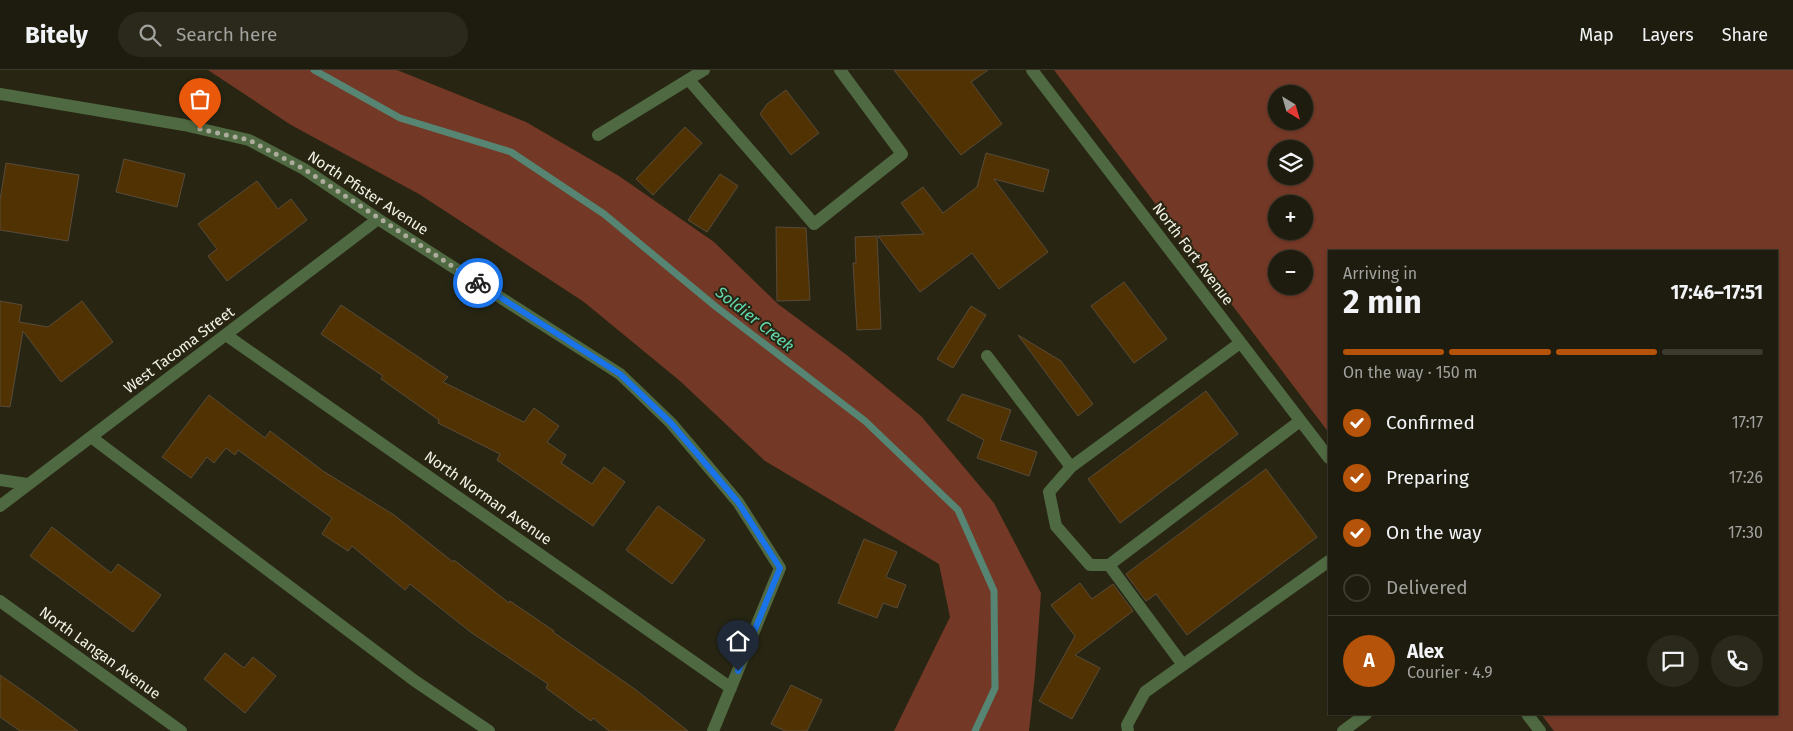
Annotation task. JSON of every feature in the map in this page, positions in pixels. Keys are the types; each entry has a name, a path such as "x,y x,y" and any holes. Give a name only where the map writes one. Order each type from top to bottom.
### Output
{"street":[{"path":"598,135 704,70"},
{"path":"689,80 814,224 902,154 840,70"},
{"name":"North Fort Avenue","path":"1032,70 1328,457"},
{"name":"North Pfister Avenue","path":"0,94 184,125 249,140 304,169 378,219 620,374 671,423 738,502 780,568 731,688"},
{"name":"West Tacoma Street","path":"0,506 378,219"},
{"name":"North Norman Avenue","path":"226,335 731,688"},
{"path":"1240,342 1071,467 1049,492 1056,526 1090,565 1109,565 1300,421"},
{"path":"987,356 1071,467"},
{"path":"91,437 415,681 489,731"},
{"path":"0,480 27,484"},
{"path":"1128,731 1127,725 1145,692 1328,562"},
{"path":"1109,565 1184,666"},
{"name":"North Langan Avenue","path":"0,601 181,731"},
{"path":"713,731 731,688"},
{"path":"1343,731 1365,715"},
{"path":"1528,715 1540,731"}],"shaded area":[{"path":"208,70 397,70 526,122 619,176 714,242 778,304 848,356 921,416 994,503 1041,593 1029,731 894,731 950,617 939,564 765,461 680,381 584,302 419,194 291,125"},
{"path":"1054,70 1793,70 1793,731 1554,731 1542,715 1778,715 1778,250 1328,250 1328,432"}],"building":[{"path":"894,70 988,70 971,82 1002,124 961,155"},
{"path":"786,90 819,133 791,155 760,114 767,104"},
{"path":"685,127 702,143 653,195 636,179"},
{"path":"986,153 1049,170 1043,192 994,179 1048,252 999,289 972,253 920,292 878,236 924,234 901,203 923,187 943,213 977,187"},
{"path":"124,159 185,174 177,207 116,192"},
{"path":"6,163 79,175 68,241 0,230 0,200"},
{"path":"720,174 738,186 707,232 688,220"},
{"path":"257,181 278,209 291,199 307,220 227,281 208,256 217,249 198,224"},
{"path":"776,227 806,228 810,300 777,301"},
{"path":"877,236 881,329 857,330 853,263 856,263 855,237"},
{"path":"1124,282 1167,339 1134,363 1091,306"},
{"path":"0,301 22,305 19,322 48,327 82,301 113,342 61,382 23,331 10,407 0,406"},
{"path":"341,305 448,377 443,382 524,422 534,408 559,426 547,442 566,455 561,463 592,484 604,467 625,482 593,526 497,460 500,454 438,423 439,420 381,379 383,376 321,334"},
{"path":"971,306 986,315 953,368 937,359"},
{"path":"1018,335 1061,361 1093,404 1078,416"},
{"path":"1206,391 1238,434 1120,523 1088,479"},
{"path":"962,394 1011,410 1000,440 1037,452 1029,476 977,458 984,440 947,420"},
{"path":"209,395 265,438 270,431 323,471 394,515 453,562 454,560 509,603 510,601 554,631 636,690 688,731 609,731 593,718 591,721 546,688 548,684 472,633 410,584 405,590 352,546 348,551 322,534 332,518 238,450 235,455 226,448 214,463 207,457 191,478 162,457"},
{"path":"1266,469 1317,537 1187,635 1156,594 1146,601 1126,574"},
{"path":"658,506 705,540 672,584 626,550"},
{"path":"52,527 111,573 118,564 161,595 133,632 30,556"},
{"path":"864,539 897,552 886,577 906,585 897,608 883,603 877,618 838,603"},
{"path":"1080,583 1092,599 1113,584 1133,611 1075,655 1100,668 1072,719 1039,701 1075,636 1051,605"},
{"path":"225,653 244,668 253,657 276,676 245,713 204,679"},
{"path":"0,675 78,731 20,731 0,717"},
{"path":"791,685 822,700 807,731 785,731 771,724"}],"waterway":[{"name":"Soldier Creek","path":"314,70 400,118 511,152 604,214 715,306 865,421 958,510 994,591 995,688 975,731"}],"way so far":[{"path":"200,129 249,140 304,169 478,283"}],"route":[{"path":"478,283 620,374 671,423 738,502 780,568 738,671"}]}
